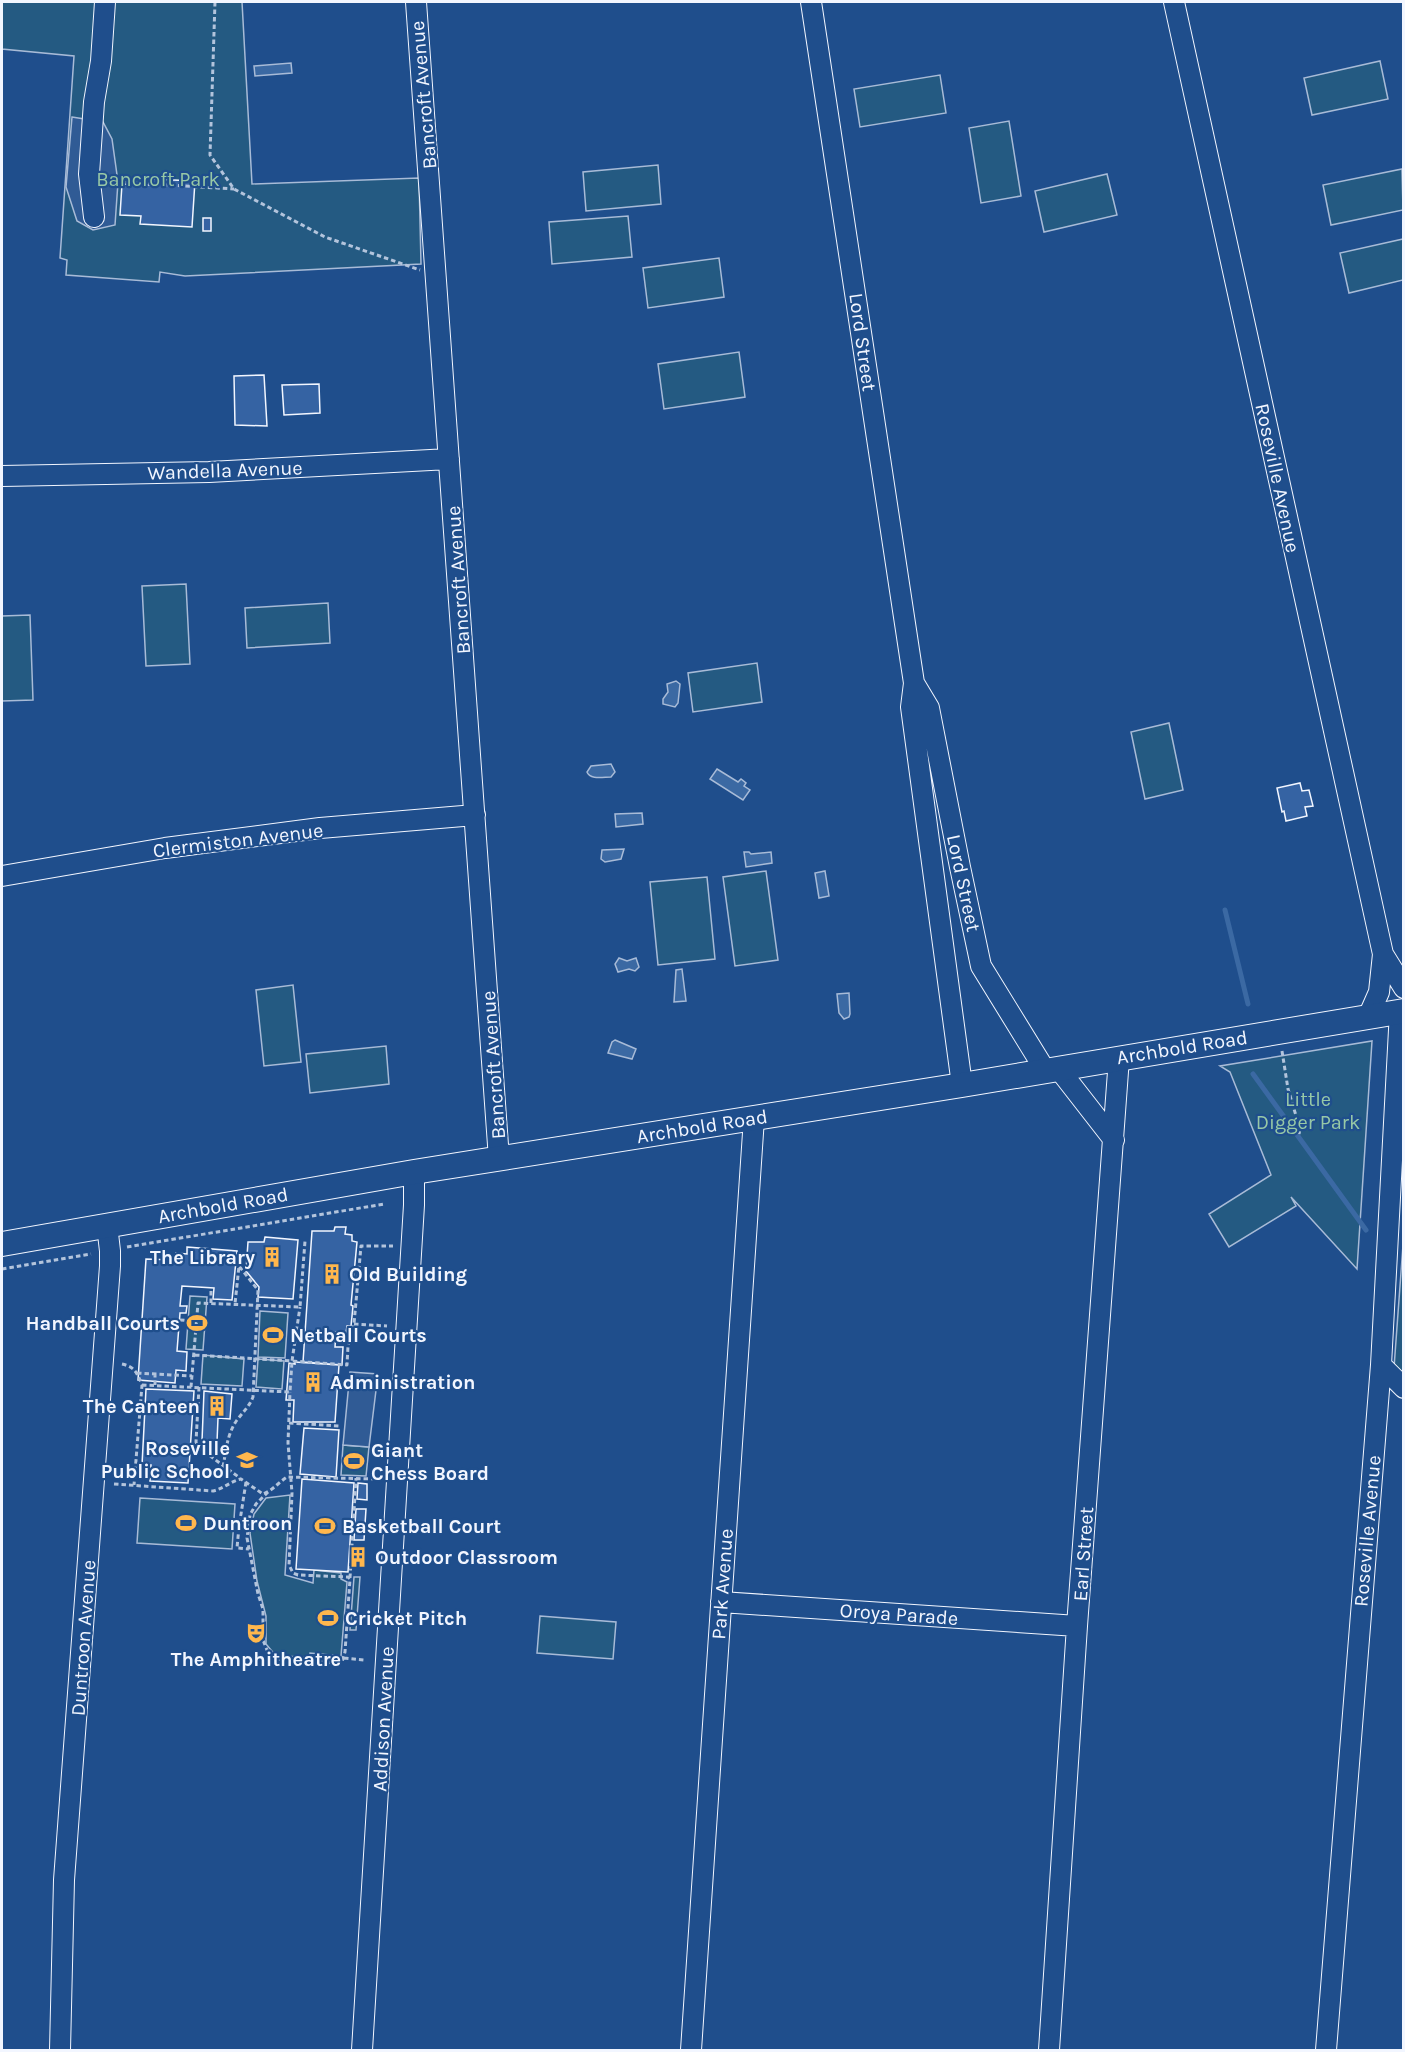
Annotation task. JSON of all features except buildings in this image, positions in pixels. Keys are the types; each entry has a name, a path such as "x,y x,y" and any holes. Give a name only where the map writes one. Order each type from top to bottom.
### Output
{"main road":[{"name":"Archbold Road","path":"2,1244 414,1172 962,1085 1368,1017 1402,1003"}],"street":[{"path":"94,217 89,174 105,2"},
{"name":"Bancroft Avenue","path":"416,2 438,277 499,1159"},
{"name":"Lord Street","path":"811,2 914,683 911,707 962,1085"},
{"name":"Roseville Avenue","path":"1174,2 1383,954 1402,1003 1397,1179 1326,2050"},
{"name":"Wandella Avenue","path":"2,476 209,471 449,459"},
{"name":"Lord Street","path":"914,683 930,708 981,966 1052,1069 1114,1140"},
{"name":"Clermiston Avenue","path":"2,876 176,847 320,828 475,815"},
{"name":"Roseville Avenue","path":"1368,1017 1379,992 1383,954"},
{"name":"Earl Street","path":"1049,2050 1077,1626 1119,1058"},
{"name":"Park Avenue","path":"691,2050 754,1118"},
{"name":"Addison Avenue","path":"362,2050 407,1330 414,1172"},
{"name":"Duntroon Avenue","path":"60,2050 64,1880 110,1251 107,1225"},
{"path":"1381,1365 1404,1388"},
{"name":"Oroya Parade","path":"721,1602 1077,1626"}],"path":[{"path":"214,2 210,155 234,189"},
{"path":"118,182 234,189 325,237 438,277"},
{"path":"1280,1031 1282,1058 1288,1089 1300,1129 1299,1134"},
{"path":"2,1269 384,1204"},
{"path":"305,1241 290,1392 288,1443 292,1493 289,1558 291,1569 298,1575 348,1577 350,1579"},
{"path":"194,1354 347,1365 348,1346 354,1324 361,1246 393,1246"},
{"path":"224,1467 229,1436 237,1420 248,1408 253,1390 258,1290 238,1266 235,1304"},
{"path":"211,1288 211,1303"},
{"path":"191,1387 198,1303 300,1307"},
{"path":"180,1320 197,1321"},
{"path":"354,1324 387,1326"},
{"path":"122,1364 131,1366 142,1385 134,1485"},
{"path":"136,1372 192,1376"},
{"path":"155,1374 155,1385"},
{"path":"142,1385 290,1392"},
{"path":"199,1388 196,1442 202,1452 259,1493 268,1492"},
{"path":"289,1423 339,1426"},
{"path":"356,1478 344,1658 342,1662 337,1663 277,1659 267,1650 263,1640 263,1609 249,1550 248,1527 250,1515 256,1504 277,1483 290,1477 356,1478 377,1479"},
{"path":"114,1484 213,1491 227,1487 235,1480 241,1479"},
{"path":"246,1482 237,1548 249,1550"},
{"path":"239,1527 248,1527"},
{"path":"344,1658 364,1660"}],"green space":[{"name":"Bancroft Park","path":"2,2 242,2 252,184 419,178 421,264 185,276 160,272 159,282 66,275 67,260 60,258 74,56 2,49"},
{"path":"1380,61 1388,99 1312,115 1304,78"},
{"path":"940,75 946,113 860,127 854,89"},
{"path":"1009,121 1021,196 981,203 969,128"},
{"path":"658,165 661,204 586,211 583,172"},
{"path":"1402,169 1403,210 1331,225 1323,185"},
{"path":"1107,174 1117,215 1044,232 1035,191"},
{"path":"628,216 632,257 552,264 549,222"},
{"path":"1403,239 1403,280 1349,293 1340,253"},
{"path":"719,258 724,297 648,308 643,268"},
{"path":"739,352 745,397 664,409 658,364"},
{"path":"186,584 190,664 146,666 142,586"},
{"path":"328,603 330,643 247,648 245,608"},
{"path":"30,615 33,700 2,701 2,616"},
{"path":"757,663 762,702 693,712 688,673"},
{"path":"1169,723 1183,790 1145,799 1131,732"},
{"path":"766,871 778,960 735,966 723,877"},
{"path":"707,877 715,959 658,965 650,882"},
{"path":"293,985 301,1062 264,1066 256,990"},
{"name":"Little Digger Park","path":"1372,1041 1357,1269 1291,1197 1296,1206 1229,1247 1209,1214 1271,1175 1230,1072 1220,1066"},
{"path":"386,1046 389,1084 310,1093 306,1054"},
{"path":"1403,1245 1403,1372 1394,1368"},
{"name":"Handball Courts","path":"190,1296 207,1297 203,1350 186,1349"},
{"name":"Netball Courts","path":"260,1311 288,1313 285,1358 258,1357"},
{"path":"203,1355 244,1359 242,1386 201,1384"},
{"path":"258,1359 284,1361 282,1389 256,1387"},
{"name":"Giant Chess Board","path":"343,1445 369,1447 366,1476 341,1475"},
{"path":"290,1495 285,1575 313,1583 314,1570 341,1573 341,1579 347,1582 341,1656 310,1653 309,1657 276,1656 266,1644 266,1616 257,1581 250,1533 254,1514 266,1498"},
{"name":"Duntroon","path":"140,1498 235,1504 232,1549 137,1543"},
{"path":"354,1577 360,1577 356,1630 350,1630"},
{"path":"540,1616 616,1622 613,1659 537,1653"}],"shaded area":[{"path":"291,63 292,73 255,76 254,66"},
{"path":"72,117 103,122 112,139 118,182 115,225 93,230 77,221 66,187"},
{"path":"676,681 680,684 678,703 675,707 663,704 663,699 668,692 667,684"},
{"path":"611,764 615,772 611,777 594,777 587,772 591,766"},
{"path":"717,769 738,782 741,779 746,783 744,786 750,790 743,800 710,779"},
{"path":"642,813 643,824 616,827 615,814"},
{"path":"624,849 621,859 605,862 601,859 602,850"},
{"path":"744,852 751,854 771,852 772,863 746,867"},
{"path":"825,871 829,896 819,898 815,873"},
{"path":"619,958 627,961 636,958 639,967 635,971 629,969 618,972 615,964"},
{"path":"682,969 686,1001 674,1002 676,970"},
{"path":"849,993 850,1014 844,1019 839,1013 837,994"},
{"path":"615,1040 636,1049 632,1059 608,1053"},
{"path":"350,1372 378,1374 369,1447 343,1445"}],"waterway":[{"path":"1225,910 1248,1004"},
{"path":"1253,1074 1366,1230"}],"place":[{"name":"The Library","path":"272,1257"},
{"name":"Old Building","path":"332,1274"},
{"name":"Handball Courts","path":"197,1323"},
{"name":"Netball Courts","path":"273,1335"},
{"name":"Administration","path":"313,1382"},
{"name":"The Canteen","path":"217,1406"},
{"name":"Roseville Public School","path":"247,1460"},
{"name":"Giant Chess Board","path":"354,1461"},
{"name":"Duntroon","path":"186,1523"},
{"name":"Basketball Court","path":"325,1526"},
{"name":"Outdoor Classroom","path":"358,1557"},
{"name":"Cricket Pitch","path":"328,1618"},
{"name":"The Amphitheatre","path":"256,1633"}]}
